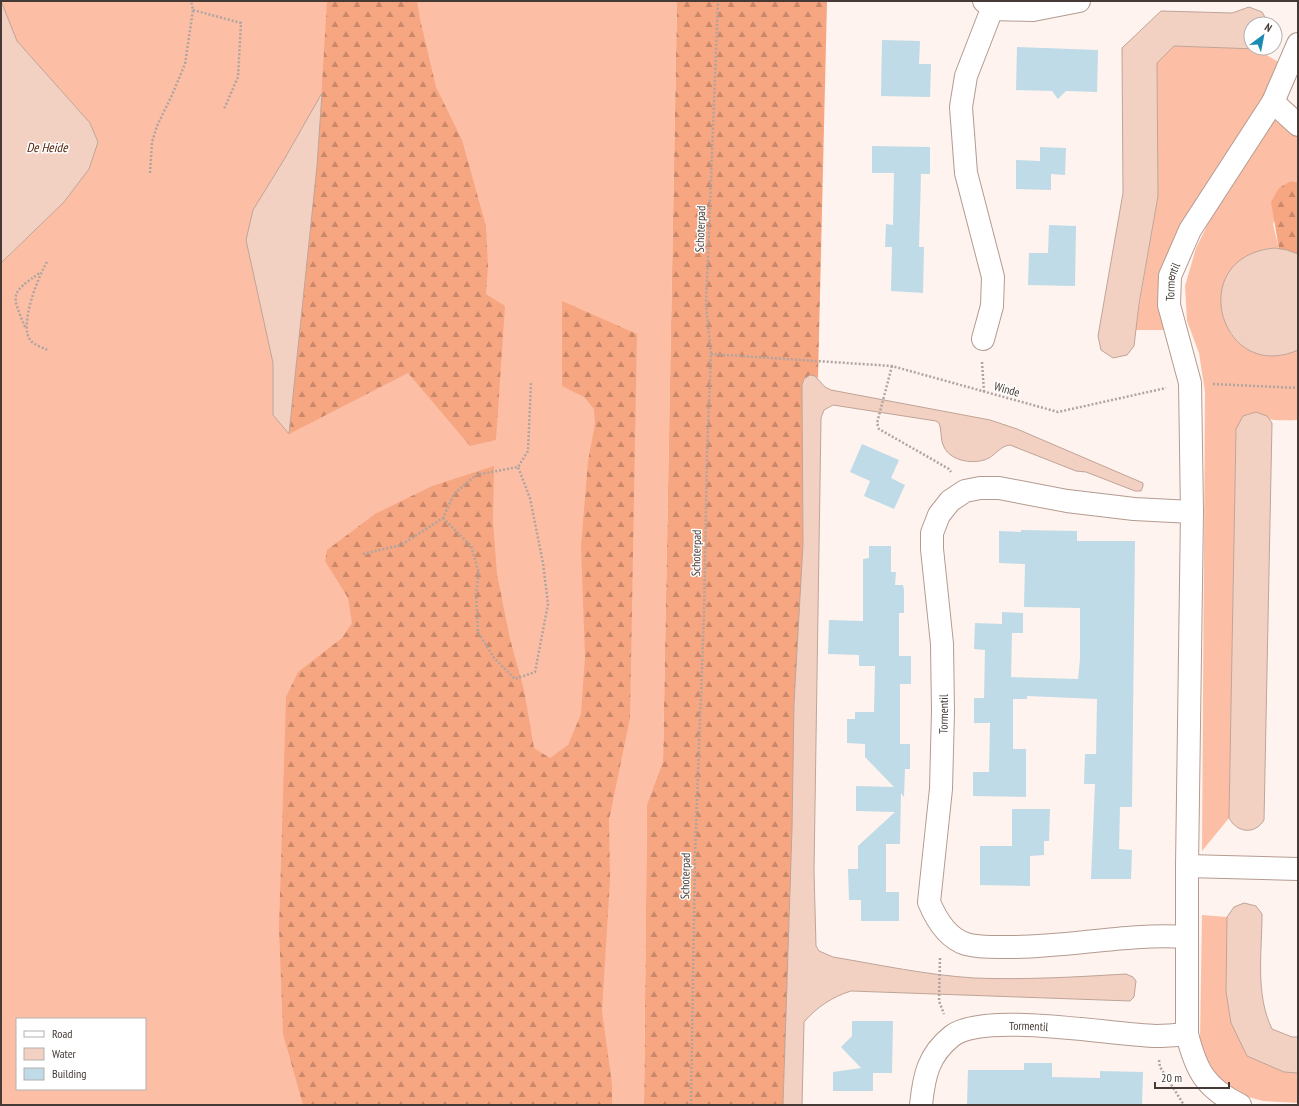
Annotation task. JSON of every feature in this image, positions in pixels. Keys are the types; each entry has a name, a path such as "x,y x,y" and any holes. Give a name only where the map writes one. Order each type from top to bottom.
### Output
{"street":[{"path":"983,340 992,306 993,277 966,173 961,107 966,76 988,5 1033,10 1079,1"},
{"name":"Tormentil","path":"1240,1105 1225,1098 1208,1083 1194,1060 1187,1034 1186,866 1192,512 1190,383 1169,305 1170,276 1190,230 1273,102 1298,44"},
{"path":"1273,102 1298,125"},
{"name":"Tormentil","path":"1186,937 1157,935 1029,947 990,947 966,944 949,933 936,919 929,902 941,789 943,711 942,644 932,549 932,533 939,515 950,501 965,491 980,488 999,488 1067,501 1134,510 1192,512"},
{"path":"1186,866 1298,869"},
{"name":"Tormentil","path":"921,1105 927,1068 934,1053 953,1035 966,1030 987,1026 1050,1026 1156,1036 1187,1034"}],"path":[{"path":"150,173 152,142 157,126 185,64 193,10 191,1"},
{"name":"Schoterpad","path":"691,1105 695,853 704,614 707,454 711,354 706,305 718,1"},
{"path":"193,10 241,23 238,77 224,109"},
{"path":"26,328 34,293 41,272 47,262"},
{"path":"41,272 17,290 14,302 32,342 48,350"},
{"path":"983,340 984,392"},
{"name":"Winde","path":"711,354 892,366 1058,412 1190,383 1298,388"},
{"path":"892,366 887,390 877,423 879,429 948,469 965,491"},
{"path":"363,554 401,545 443,518 454,494 476,475 518,467 528,451 531,382"},
{"path":"443,518 470,546 479,573 476,593 478,632 494,658 516,678 535,672 548,604 543,563 530,498 518,467"},
{"path":"939,970 940,1001"},
{"path":"1156,1036 1160,1067 1184,1105"}],"shaded area":[{"path":"1,1 677,1 663,761 647,804 644,1105 1,1105 1,263 64,202 89,169 98,142 90,123 17,41"},
{"path":"1174,46 1243,49 1243,56 1268,56 1282,64 1268,93 1181,232 1167,330 1135,330 1158,196 1157,63"},
{"path":"1277,115 1298,136 1298,182 1291,181 1273,224 1279,249 1264,249 1230,333 1245,346 1261,354 1279,355 1288,354 1298,350 1298,420 1271,420 1253,413 1243,417 1236,433 1229,818 1202,851 1205,392 1199,353 1187,321 1185,286 1196,248 1214,212"},
{"path":"1202,915 1227,917 1226,992 1284,1072 1298,1073 1298,1103 1263,1101 1234,1093 1214,1077 1200,1040"}],"green space":[{"path":"327,1 417,1 436,87 462,140 486,226 488,267 486,294 505,306 496,440 470,446 408,373 289,434 317,166"},
{"path":"677,1 827,1 818,378 815,376 804,379 802,385 803,544 783,1105 644,1105 647,804 663,761"},
{"path":"1291,181 1298,182 1298,254 1279,249 1271,202 1279,188"},
{"path":"562,301 637,334 630,718 609,820 610,880 602,1011 612,1084 612,1105 303,1105 283,1034 279,928 286,697 298,672 342,638 352,623 348,598 325,561 327,550 375,514 432,486 494,466 493,522 497,574 510,639 524,690 534,748 550,758 568,745 581,714 585,657 581,546 588,461 595,424 594,409 584,397 562,386"}],"water":[{"name":"De Heide","path":"1,1 17,41 90,123 98,142 89,169 64,202 1,263"},
{"path":"1249,7 1262,12 1264,16 1243,16 1243,49 1174,46 1157,63 1158,196 1139,304 1134,346 1127,355 1113,358 1101,350 1098,336 1123,193 1122,48 1161,11 1232,13"},
{"path":"322,93 317,166 289,434 273,415 273,363 246,240 253,210"},
{"path":"1275,248 1298,254 1298,350 1271,356 1249,350 1232,335 1223,315 1221,293 1229,272 1246,256"},
{"path":"810,375 815,376 825,387 831,390 990,420 1017,429 1143,483 1141,491 1135,491 1086,472 1076,471 1010,445 1004,447 984,460 971,462 964,461 947,452 941,438 939,423 936,421 833,405 824,410 821,418 814,871 816,946 819,951 833,957 956,977 993,979 1126,974 1133,977 1136,981 1134,997 1130,1001 851,991 837,996 825,1003 804,1022 802,1105 783,1105 792,829 794,703 803,544 802,385 804,379"},
{"path":"1256,412 1267,416 1272,423 1264,820 1256,828 1246,830 1237,827 1229,818 1236,429 1243,416"},
{"path":"1244,903 1256,906 1262,914 1261,987 1263,1002 1272,1029 1292,1037 1298,1037 1298,1073 1284,1072 1247,1056 1231,1023 1226,992 1227,917 1234,907"}],"building":[{"path":"882,40 920,41 919,64 931,64 930,97 881,96"},
{"path":"1017,47 1098,50 1097,92 1066,91 1058,99 1052,91 1016,90"},
{"path":"872,146 930,147 930,174 921,174 919,247 924,247 923,293 891,291 892,247 885,247 886,224 893,225 894,173 872,173"},
{"path":"1040,147 1066,148 1065,175 1051,174 1051,190 1016,189 1016,160 1040,161"},
{"path":"1049,225 1076,226 1075,286 1028,285 1029,253 1048,253"},
{"path":"862,444 899,460 891,478 905,485 894,509 864,496 870,481 850,472"},
{"path":"1021,530 1077,531 1077,541 1135,541 1132,807 1120,807 1119,849 1132,850 1131,879 1091,879 1095,784 1084,784 1085,754 1096,754 1097,699 1027,696 1027,699 1013,699 1013,749 1026,749 1026,797 973,796 973,772 989,772 990,723 974,723 974,698 984,698 985,650 974,649 975,623 1002,624 1002,612 1023,613 1023,633 1012,633 1011,677 1078,679 1080,659 1080,608 1024,607 1025,564 999,563 999,531 1021,532"},
{"path":"869,546 891,546 891,572 896,572 895,585 903,585 904,590 904,613 899,613 899,656 911,656 911,684 900,684 900,744 910,744 910,769 905,769 904,797 901,793 900,844 886,844 886,892 899,892 899,921 861,921 861,900 849,900 848,869 858,869 858,846 895,812 856,811 856,786 894,787 865,757 865,744 847,743 847,719 855,719 855,712 874,712 875,666 859,666 859,655 828,654 829,620 863,621 863,559 869,558"},
{"path":"1012,809 1050,809 1049,841 1044,841 1044,855 1030,856 1030,886 980,885 980,846 1012,846"},
{"path":"852,1021 893,1021 892,1073 873,1073 873,1091 833,1091 833,1072 861,1068 841,1047 852,1036"},
{"path":"1024,1063 1052,1063 1052,1077 1100,1078 1100,1071 1143,1072 1142,1105 967,1105 968,1070 1024,1070"}]}
